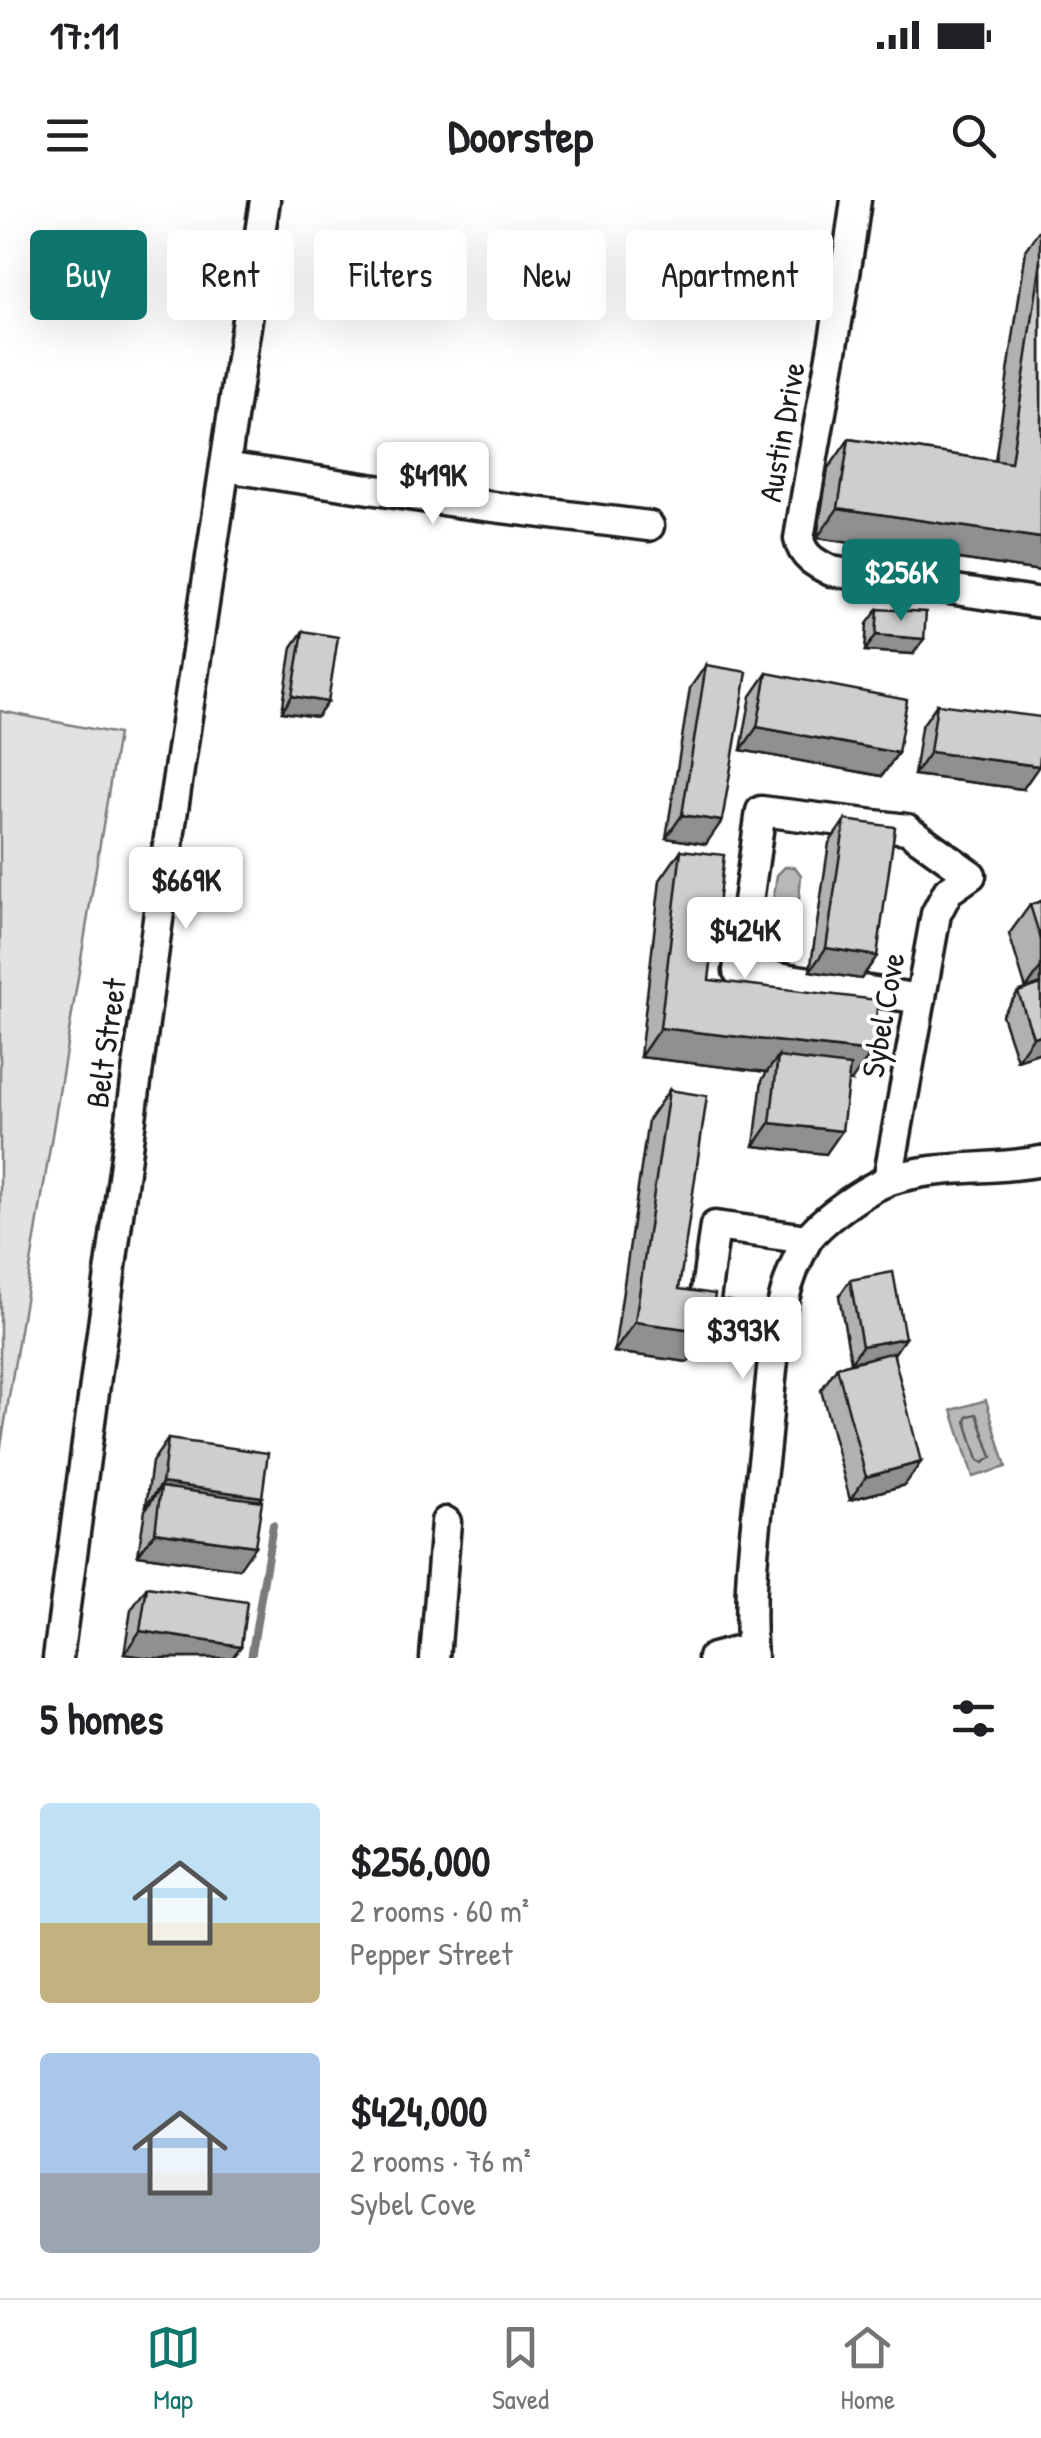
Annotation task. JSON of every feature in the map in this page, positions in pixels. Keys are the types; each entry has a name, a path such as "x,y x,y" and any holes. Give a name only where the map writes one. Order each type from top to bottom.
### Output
{"street":[{"name":"Belt Street","path":"58,1658 170,835 265,200"},
{"name":"Austin Drive","path":"856,200 799,539 807,557 830,572 1041,604"},
{"path":"225,467 461,503 649,526"},
{"name":"Sybel Cove","path":"888,1180 921,999 936,914 948,891 971,875 907,830 761,811 738,970 921,999"},
{"path":"713,1658 751,1653 750,1584 780,1307 807,1239 828,1219 888,1180 917,1173 1041,1161"},
{"path":"778,1326 702,1313 715,1226 807,1239"},
{"path":"435,1658 446,1522"}],"shaded area":[{"path":"0,711 118,734 0,1452"}],"water":[{"path":"785,867 795,867 801,875 798,911 791,916 780,915 772,908 777,875"},
{"path":"986,1400 1006,1467 973,1477 952,1410"}],"building":[{"path":"1041,261 1041,538 838,508 849,439 1011,463"},
{"path":"878,609 926,612 924,639 876,635"},
{"path":"303,631 338,637 328,702 292,696"},
{"path":"706,665 747,672 722,821 682,815"},
{"path":"767,673 907,700 898,753 757,727"},
{"path":"937,704 1041,717 1039,766 930,752"},
{"path":"845,820 895,827 877,956 826,948"},
{"path":"681,850 724,855 709,980 878,1000 872,1052 660,1028"},
{"path":"1041,901 1041,940 1030,905"},
{"path":"1041,984 1041,1035 1033,1037 1018,992"},
{"path":"778,1057 850,1066 842,1131 770,1123"},
{"path":"669,1090 707,1096 679,1289 715,1294 709,1332 635,1322"},
{"path":"893,1272 905,1338 862,1346 850,1280"},
{"path":"893,1352 921,1462 866,1477 837,1367"},
{"path":"168,1439 268,1453 262,1497 162,1483"},
{"path":"161,1487 262,1501 255,1546 155,1532"},
{"path":"147,1587 247,1602 241,1646 140,1631"}],"waterway":[{"path":"251,1658 273,1525"}]}
